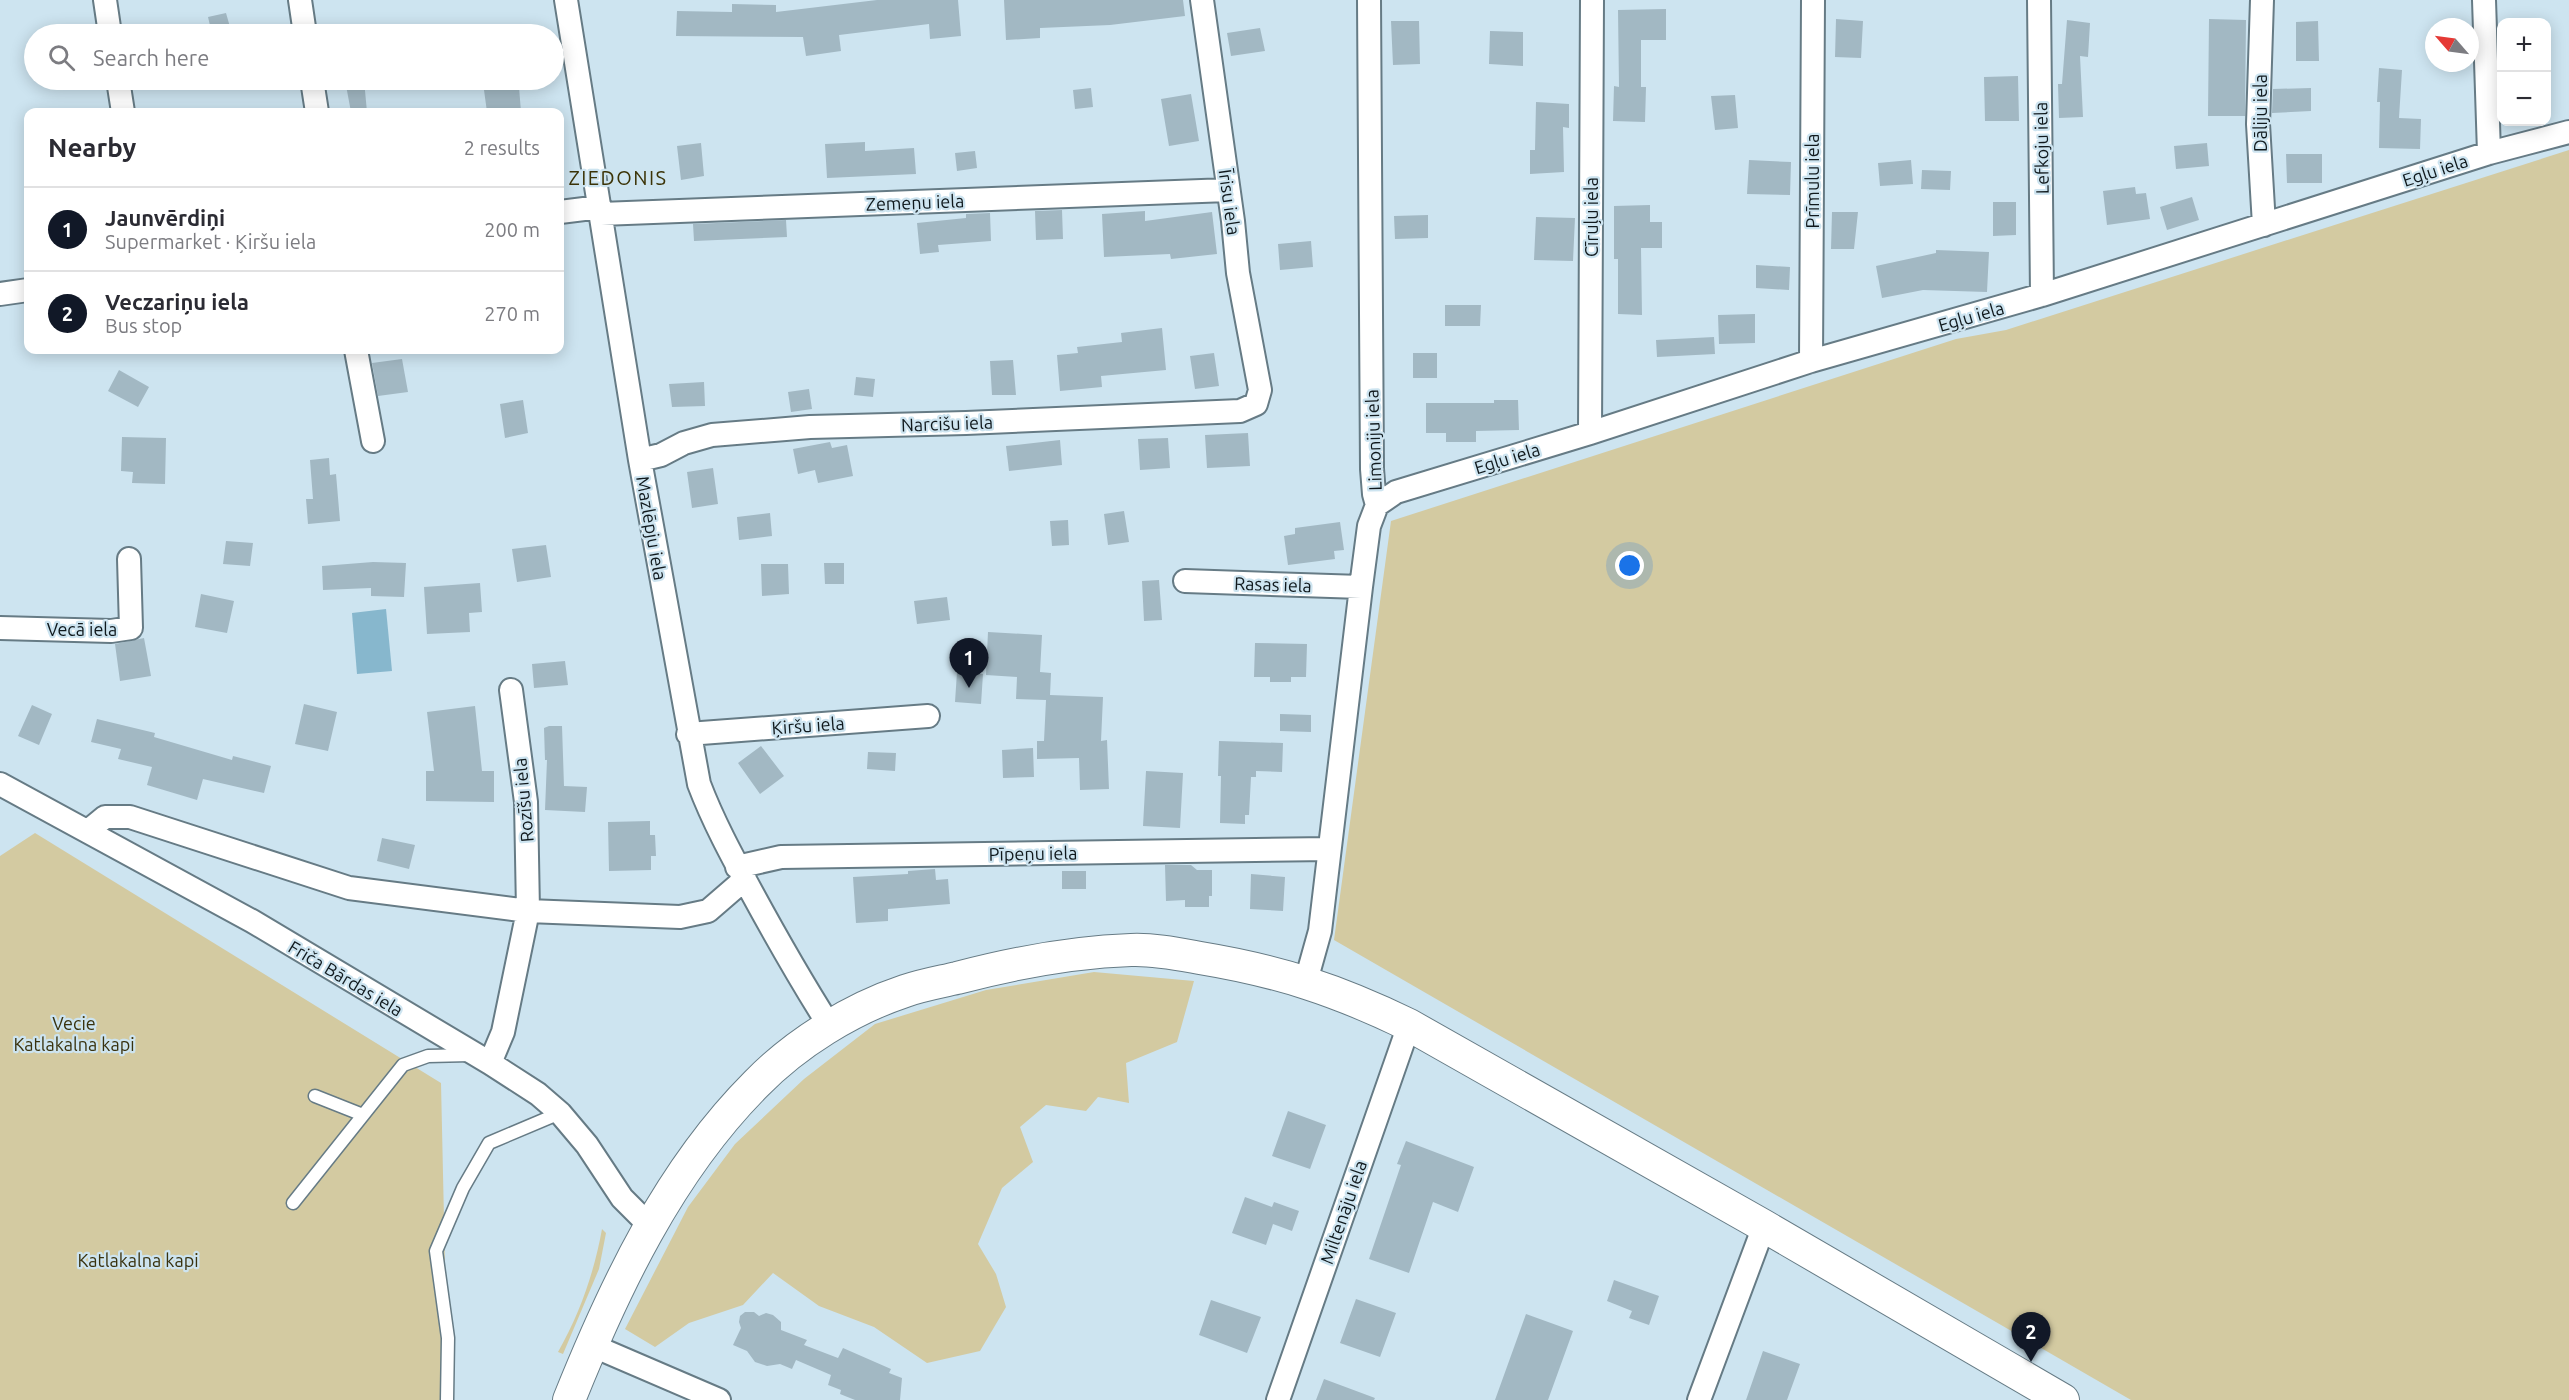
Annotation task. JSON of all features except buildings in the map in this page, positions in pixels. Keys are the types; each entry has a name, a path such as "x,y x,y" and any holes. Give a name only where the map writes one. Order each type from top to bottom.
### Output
{"main road":[{"path":"569,1400 591,1345 649,1225 726,1116 756,1083 789,1054 829,1025 904,991 1017,963 1076,954 1134,950 1184,955 1256,967 1306,981 1372,1007 1409,1025 1764,1226 2063,1400"}],"street":[{"path":"105,0 109,24"},
{"path":"300,0 304,24"},
{"name":"Īrisu iela","path":"1202,0 1238,273 1260,390 1256,404"},
{"name":"Limoniju iela","path":"1306,981 1320,931 1360,587 1369,526 1377,505 1372,469 1369,0"},
{"name":"Cīruļu iela","path":"1590,433 1592,0"},
{"name":"Prīmulu iela","path":"1812,361 1813,0"},
{"name":"Lefkoju iela","path":"2039,0 2042,295"},
{"name":"Dāliju iela","path":"2262,0 2258,124 2264,225"},
{"path":"2484,0 2489,153"},
{"name":"Mazlēpju iela","path":"571,1 640,460 688,734 699,784 711,816 790,964 829,1025"},
{"path":"120,90 122,108"},
{"path":"314,90 316,108"},
{"name":"Egļu iela","path":"1377,505 1396,492 1590,433 1812,361 2042,295 2489,153 2569,132"},
{"name":"Zemeņu iela","path":"564,212 1228,190"},
{"path":"0,294 24,291"},
{"path":"358,354 373,441"},
{"name":"Narcišu iela","path":"640,460 661,455 684,443 712,435 810,427 966,423 1240,411 1256,404"},
{"name":"Vecā iela","path":"0,628 111,631 131,628 129,559"},
{"name":"Rasas iela","path":"1185,581 1360,587"},
{"name":"Rozīšu iela","path":"482,1059 503,1032 528,911 526,802 511,690"},
{"name":"Ķiršu iela","path":"688,734 928,716"},
{"name":"Friča Bārdas iela","path":"0,784 252,921 538,1094 560,1113 587,1145 622,1198 649,1225"},
{"path":"88,831 105,817 130,817 349,888 528,911 680,917 708,910 741,873"},
{"name":"Pīpeņu iela","path":"741,873 781,857 1329,849"},
{"name":"Miltenāju iela","path":"1278,1400 1409,1025"},
{"path":"1699,1400 1764,1226"},
{"path":"591,1345 719,1400"}],"lane":[{"path":"293,1203 403,1065 428,1056 482,1059"},
{"path":"315,1096 363,1114"},
{"path":"447,1400 448,1338 436,1251 464,1188 489,1143 560,1113"}],"green space":[{"path":"2569,150 2569,1400 2131,1400 1334,940 1391,521 1956,339 2006,330"},
{"path":"35,833 441,1083 448,1400 0,1400 0,856"},
{"path":"1094,972 1194,981 1177,1042 1126,1063 1129,1103 1098,1097 1086,1111 1046,1105 1020,1127 1033,1162 1002,1188 978,1244 996,1274 1006,1307 980,1351 927,1363 874,1327 819,1306 773,1273 743,1305 689,1323 655,1347 625,1329 688,1207 735,1144 804,1079 875,1024 986,990"},
{"path":"602,1229 606,1233 599,1269 563,1354 558,1352 585,1292"}],"water":[{"path":"386,609 392,671 357,674 352,613"}],"place":[{"name":"Jaunvērdiņi","path":"969,688"},
{"name":"Veczariņu iela","path":"2031,1362"}],"district":[{"name":"ZIEDONIS","path":"618,177"}],"park label":[{"name":"Vecie Katlakalna kapi","path":"74,1033"},
{"name":"Katlakalna kapi","path":"138,1260"}]}
